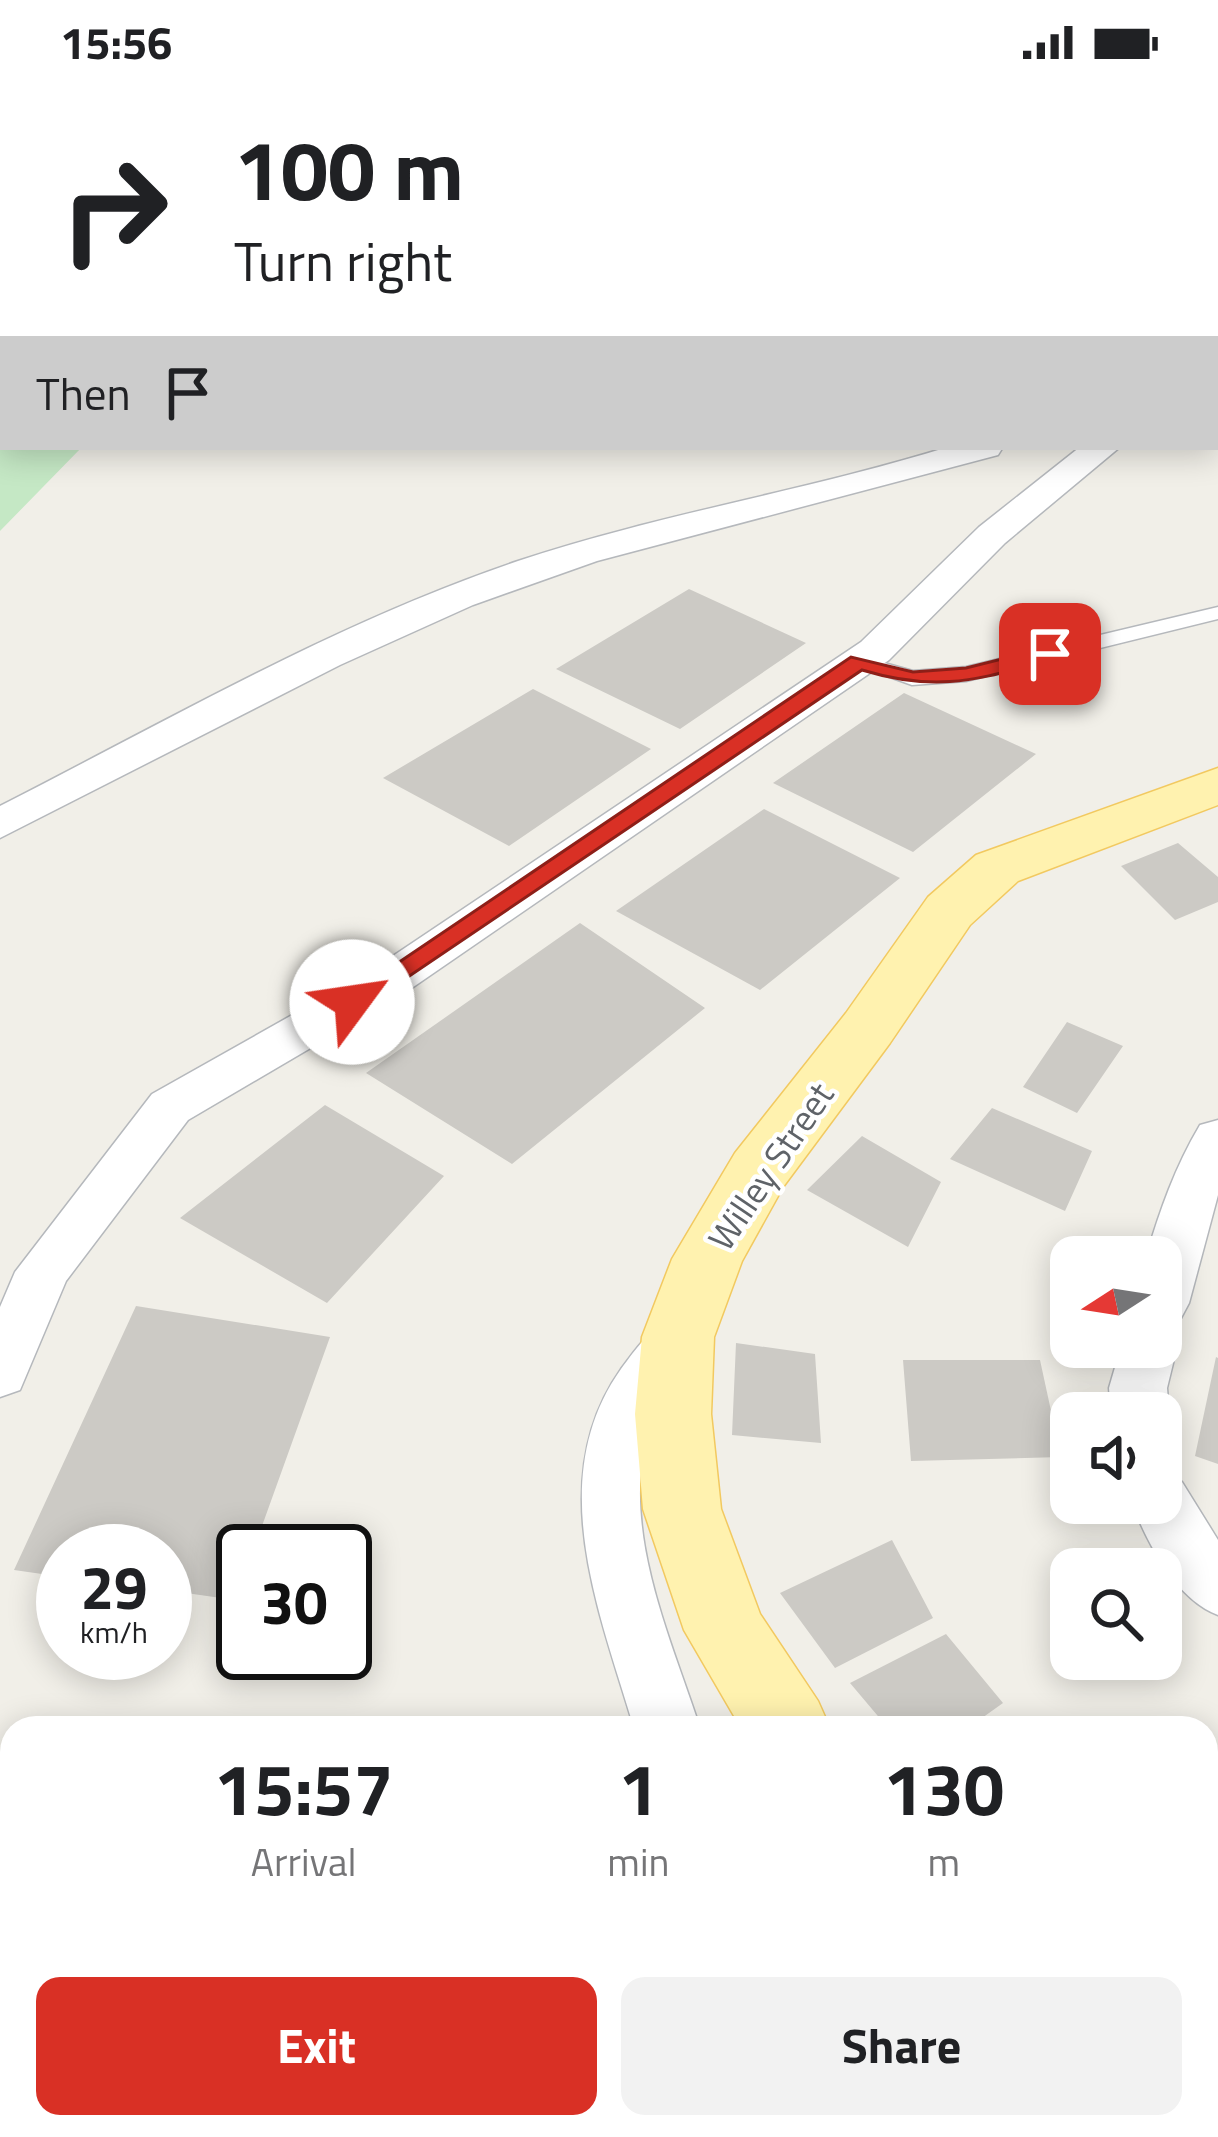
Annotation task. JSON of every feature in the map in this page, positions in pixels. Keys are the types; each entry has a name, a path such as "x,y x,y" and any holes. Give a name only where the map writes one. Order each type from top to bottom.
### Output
{"main road":[{"name":"Willey Street","path":"780,1716 725,1630 682,1509 674,1414 678,1337 707,1258 759,1170 868,1028 949,911 997,868 1218,785"}],"street":[{"path":"0,824 316,663 525,572 638,537 915,471 976,450"},
{"path":"0,1374 42,1272 170,1107 389,981 859,662 992,535 1098,450"},
{"path":"1179,1236 1189,1200 1218,1138"},
{"path":"663,1716 619,1581 611,1483 627,1410 678,1337"},
{"path":"1171,1524 1218,1588"}],"lane":[{"path":"859,662 912,678 966,674 1218,613"}],"green space":[{"path":"0,450 79,450 0,531"}],"building":[{"path":"689,589 806,643 680,729 556,669"},
{"path":"533,689 651,749 509,846 383,778"},
{"path":"904,693 1036,754 913,852 773,783"},
{"path":"764,809 900,878 760,990 616,911"},
{"path":"1178,843 1218,877 1218,902 1175,920 1121,866"},
{"path":"580,923 705,1008 512,1164 366,1073"},
{"path":"1067,1022 1123,1046 1077,1113 1023,1087"},
{"path":"325,1105 444,1176 327,1303 180,1218"},
{"path":"992,1108 1092,1151 1065,1211 950,1159"},
{"path":"862,1136 941,1182 908,1247 807,1190"},
{"path":"136,1306 330,1337 263,1524 216,1524 216,1597 192,1594 192,1524 36,1524 36,1573 14,1570"},
{"path":"736,1343 815,1354 821,1443 732,1435"},
{"path":"1218,1358 1218,1464 1195,1456"},
{"path":"903,1360 1040,1360 1050,1406 1050,1457 911,1461"},
{"path":"892,1540 933,1618 835,1668 780,1593"},
{"path":"946,1634 1003,1703 985,1716 878,1716 850,1683"}],"route":[{"path":"352,1002 859,662 892,676 912,678 966,674 1050,654"}]}
